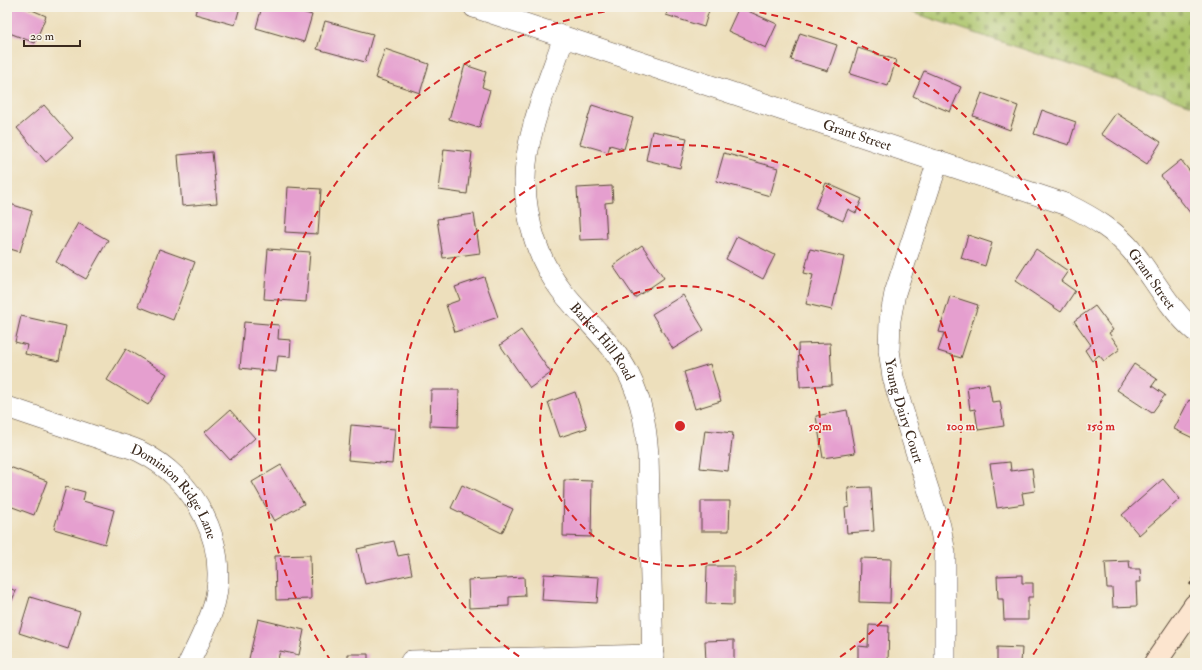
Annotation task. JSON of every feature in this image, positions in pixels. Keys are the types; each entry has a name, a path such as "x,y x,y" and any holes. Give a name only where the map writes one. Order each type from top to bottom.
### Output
{"main road":[{"path":"1155,663 1195,605"}],"street":[{"name":"Grant Street","path":"474,7 1068,205 1090,216 1112,231 1132,250 1155,282 1167,302 1186,324 1195,331"},
{"name":"Barker Hill Road","path":"564,37 534,126 527,154 525,182 528,212 535,239 546,266 561,290 614,351 629,375 640,401 646,427 648,455 653,659"},
{"name":"Young Dairy Court","path":"938,161 894,293 890,320 889,350 893,377 940,526 945,553 945,663"},
{"name":"Dominion Ridge Lane","path":"7,407 138,451 161,464 180,481 197,502 209,527 216,552 217,577 214,604 206,628 189,663"},
{"path":"411,661 653,659"}],"green space":[{"path":"896,7 1195,7 1195,106"}],"building":[{"path":"7,7 25,7 46,16 35,43 7,32"},
{"path":"197,7 240,7 235,25 195,14"},
{"path":"262,7 285,7 312,15 304,42 256,28"},
{"path":"669,7 710,7 704,27 666,15"},
{"path":"739,7 777,24 766,48 728,31"},
{"path":"325,21 373,34 365,62 317,49"},
{"path":"800,33 837,45 828,71 791,60"},
{"path":"858,48 896,60 888,86 850,74"},
{"path":"385,49 429,64 420,93 375,78"},
{"path":"465,65 486,72 482,87 490,90 479,128 449,119"},
{"path":"924,71 961,87 950,112 913,96"},
{"path":"982,93 1018,106 1010,130 973,116"},
{"path":"44,105 73,138 46,162 17,128"},
{"path":"592,105 633,118 624,149 610,145 608,152 580,144"},
{"path":"1042,110 1076,122 1069,145 1034,134"},
{"path":"1116,113 1161,142 1147,164 1101,134"},
{"path":"652,131 687,138 680,168 646,160"},
{"path":"444,149 472,152 467,194 439,190"},
{"path":"212,152 217,203 182,206 178,155"},
{"path":"724,153 778,168 770,196 716,181"},
{"path":"1181,160 1195,178 1195,219 1161,176"},
{"path":"826,183 862,199 856,213 848,209 843,221 815,208"},
{"path":"612,186 613,202 605,203 607,239 580,240 577,188"},
{"path":"288,187 321,189 318,234 285,232"},
{"path":"7,203 32,211 20,252 7,248"},
{"path":"474,214 480,253 443,258 437,219"},
{"path":"78,223 108,240 86,279 56,262"},
{"path":"968,235 992,243 985,266 961,258"},
{"path":"737,236 775,255 763,279 726,259"},
{"path":"642,245 664,278 635,298 613,266"},
{"path":"159,249 195,262 173,320 138,306"},
{"path":"268,249 310,252 306,302 264,299"},
{"path":"810,249 844,257 832,310 806,304 813,275 804,273"},
{"path":"1036,249 1068,271 1061,281 1075,291 1061,312 1015,281"},
{"path":"484,277 498,317 455,332 446,305 460,300 455,287"},
{"path":"683,295 704,330 673,349 652,314"},
{"path":"950,296 978,305 961,358 938,351 944,333 939,332"},
{"path":"1095,306 1113,330 1109,333 1120,349 1104,361 1099,355 1092,361 1085,350 1091,345 1074,321"},
{"path":"21,316 66,326 59,361 25,354 27,345 15,342"},
{"path":"244,322 279,325 278,339 291,340 290,357 278,356 276,372 240,368"},
{"path":"521,330 551,373 530,388 500,345"},
{"path":"830,343 832,385 800,387 798,344"},
{"path":"126,349 167,374 148,405 107,380"},
{"path":"710,364 721,401 695,409 684,372"},
{"path":"1134,364 1157,379 1152,386 1165,395 1152,413 1117,390"},
{"path":"989,384 992,402 1000,401 1004,426 978,430 975,409 970,410 967,387"},
{"path":"431,390 459,390 458,427 430,426"},
{"path":"575,392 587,428 560,437 548,402"},
{"path":"1189,400 1195,403 1195,439 1174,429"},
{"path":"230,410 255,438 230,460 205,432"},
{"path":"847,410 855,453 823,458 816,416"},
{"path":"351,425 395,429 392,464 348,460"},
{"path":"705,430 733,433 728,471 700,468"},
{"path":"1010,462 1011,471 1032,468 1035,491 1022,493 1024,504 997,508 990,464"},
{"path":"281,465 304,504 274,521 252,482"},
{"path":"7,466 47,481 34,515 7,505"},
{"path":"1163,479 1180,499 1139,535 1122,515"},
{"path":"564,480 592,481 591,537 563,536"},
{"path":"462,485 513,509 502,533 451,508"},
{"path":"66,487 85,492 83,501 114,510 105,544 54,529"},
{"path":"871,487 874,531 847,533 845,508 849,507 848,488"},
{"path":"701,501 730,501 729,531 701,531"},
{"path":"394,541 398,556 408,554 412,574 365,584 357,549"},
{"path":"310,555 311,599 276,600 275,556"},
{"path":"860,558 891,559 890,603 859,602"},
{"path":"1129,561 1130,569 1140,569 1141,582 1136,582 1137,606 1113,607 1112,588 1107,588 1105,562"},
{"path":"707,566 734,566 734,605 706,604"},
{"path":"544,574 599,577 597,603 542,600"},
{"path":"1022,575 1022,583 1033,583 1033,597 1028,597 1028,620 1004,620 1003,599 998,599 997,576"},
{"path":"524,577 525,596 509,597 509,606 469,608 468,580"},
{"path":"7,587 16,591 7,612"},
{"path":"30,597 80,612 68,649 19,633"},
{"path":"258,619 304,630 299,655 280,651 277,663 248,663"},
{"path":"869,625 889,626 888,663 858,663 858,646 868,647"},
{"path":"734,640 734,663 706,663 705,641"},
{"path":"997,647 1022,648 1021,663 997,663"},
{"path":"348,654 368,654 368,663 348,663"}]}
